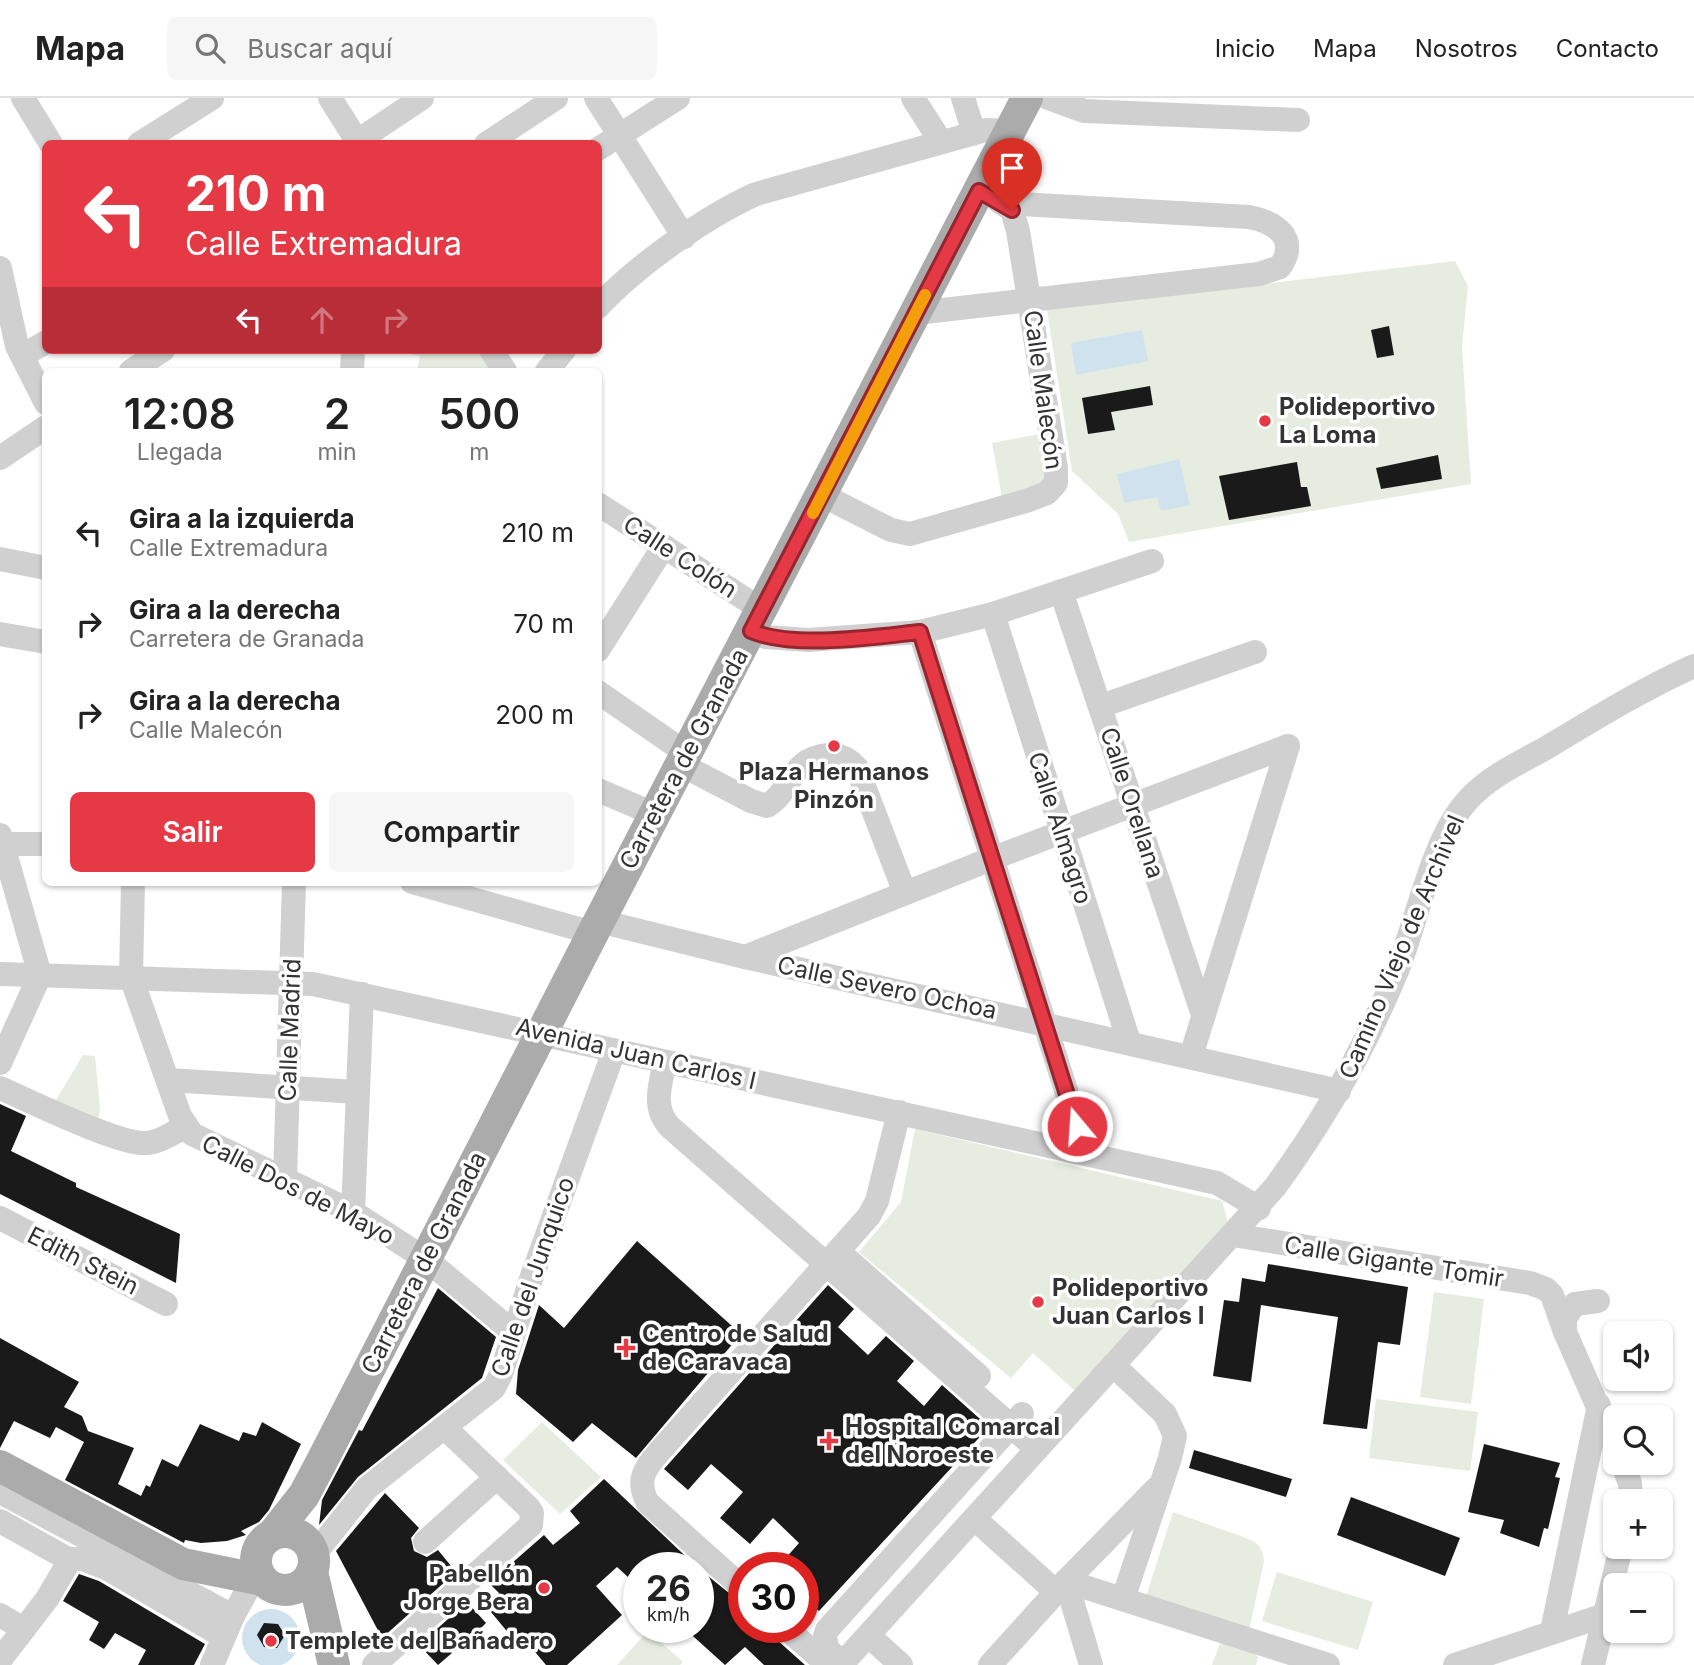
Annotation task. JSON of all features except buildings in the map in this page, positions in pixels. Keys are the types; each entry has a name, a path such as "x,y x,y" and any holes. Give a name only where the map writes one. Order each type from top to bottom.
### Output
{"main road":[{"name":"Carretera de Granada","path":"330,1650 280,1564 301,1525 304,1495 427,1261 654,814 916,313 1006,204 1010,131 1027,98"},
{"path":"0,1465 172,1559 203,1569 280,1564"}],"street":[{"path":"23,98 49,140"},
{"path":"145,140 212,98"},
{"path":"330,98 354,140"},
{"path":"360,140 422,98"},
{"path":"492,140 556,98"},
{"path":"596,98 684,237"},
{"path":"602,146 678,98"},
{"path":"913,98 941,142"},
{"path":"963,98 974,133"},
{"path":"1048,98 1084,111 1298,120"},
{"path":"602,303 639,270 684,237 756,194 986,130 1010,131"},
{"path":"916,313 1259,274 1280,267 1284,260 1286,244 1280,229 1274,224 1250,217 1006,204"},
{"name":"Calle Malecón","path":"822,495 891,530 910,534 1026,501 1052,489 1056,483 1056,468 1029,300 1006,204"},
{"path":"0,268 13,348 42,396"},
{"path":"13,348 42,343"},
{"path":"136,368 157,354"},
{"path":"549,368 561,354"},
{"path":"5,447 42,429"},
{"name":"Calle Colón","path":"602,507 664,546 756,620"},
{"path":"602,644 664,546"},
{"path":"0,559 42,567"},
{"path":"756,620 766,637 808,640 920,632 993,614 1152,561"},
{"name":"Calle Orellana","path":"1061,592 1203,1015"},
{"name":"Calle Almagro","path":"993,614 1129,1042"},
{"path":"920,632 1086,1153"},
{"path":"0,634 42,641"},
{"path":"1101,706 1255,652"},
{"name":"Camino Viejo de Archivel","path":"838,1664 869,1636 1042,1443 1259,1208 1289,1168 1339,1091 1390,986 1441,846 1466,802 1484,785 1619,704 1694,666"},
{"path":"602,695 683,758 751,801 766,806 803,763 829,755 845,758 857,768 905,893"},
{"path":"745,957 991,859 1288,746 1191,1056"},
{"path":"602,792 654,814"},
{"path":"0,1063 40,975 1,840 42,844"},
{"name":"Calle Dos de Mayo","path":"133,886 131,977 186,1126 200,1140 353,1212 427,1261 513,1332"},
{"name":"Calle Madrid","path":"285,1179 294,886"},
{"name":"Calle Severo Ochoa","path":"428,886 596,927 1043,1022 1339,1091"},
{"name":"Avenida Juan Carlos I","path":"0,974 292,983 362,995 1217,1182 1259,1208"},
{"path":"353,1212 362,995"},
{"name":"Calle del Junquico","path":"220,1649 280,1564 367,1488 494,1388 614,1051"},
{"path":"665,1062 658,1106 663,1119 833,1258 1042,1443"},
{"path":"168,1080 357,1092"},
{"path":"0,1088 114,1136 138,1143 150,1143 186,1126"},
{"path":"728,1575 648,1503 640,1482 650,1463 869,1216 877,1201 899,1112"},
{"name":"Edith Stein","path":"0,1218 166,1304"},
{"name":"Calle Gigante Tomir","path":"1233,1235 1530,1283 1549,1292 1598,1301 1574,1304 1565,1318 1565,1332"},
{"path":"1549,1292 1603,1415"},
{"path":"1113,1366 1165,1414 1175,1436 1123,1599"},
{"path":"1552,1632 1599,1405"},
{"path":"838,1664 827,1649 825,1636 828,1630 1016,1420"},
{"path":"374,1665 531,1525 533,1513 445,1428"},
{"path":"425,1542 497,1478"},
{"path":"990,1665 1061,1586 1161,1484"},
{"path":"0,1492 220,1649"},
{"path":"975,1519 1061,1586 1123,1599 1268,1656 1328,1665"},
{"path":"0,1521 68,1559 83,1559 106,1568 220,1649"},
{"path":"0,1660 47,1599 68,1559"},
{"path":"1061,1586 1091,1665"},
{"path":"0,1615 24,1629"},
{"path":"1455,1665 1485,1659 1552,1632 1603,1616"},
{"path":"1593,1665 1603,1623"},
{"path":"869,1636 901,1665"},
{"path":"808,1643 838,1664"}],"shaded area":[{"name":"Polideportivo La Loma","path":"1455,261 1468,286 1462,346 1471,484 1129,542 1118,514 1072,471 1047,310"},
{"path":"411,354 485,354 494,368 418,368 420,356"},
{"path":"1039,434 1046,482 1002,497 992,443"},
{"path":"83,1055 95,1056 100,1109 98,1125 53,1105"},
{"name":"Polideportivo Juan Carlos I","path":"915,1129 1222,1201 1228,1222 1075,1391 1033,1353 1011,1378 859,1252 901,1202"},
{"path":"1434,1292 1484,1299 1471,1404 1420,1397"},
{"path":"1376,1399 1478,1412 1470,1471 1369,1458"},
{"path":"542,1422 601,1477 560,1514 503,1460"},
{"path":"1173,1512 1246,1538 1261,1549 1264,1561 1249,1631 1145,1600"},
{"path":"1277,1572 1373,1602 1358,1650 1262,1621"},
{"path":"637,1643 662,1643 683,1662 680,1665 617,1665"},
{"path":"1220,1643 1255,1653 1258,1658 1256,1665 1212,1665"}],"water":[{"path":"1142,330 1148,361 1076,375 1071,343"},
{"path":"1179,459 1190,505 1161,511 1157,497 1124,503 1117,474"},
{"path":"265,1609 277,1609 292,1617 300,1632 300,1644 292,1659 280,1666 260,1665 250,1659 242,1644 242,1632 250,1617"}],"slow traffic":[{"path":"813,513 925,295"}],"place":[{"name":"Polideportivo La Loma","path":"1265,421"},
{"name":"Plaza Hermanos Pinzón","path":"834,746"},
{"name":"Polideportivo Juan Carlos I","path":"1038,1302"},
{"name":"Centro de Salud de Caravaca","path":"626,1348"},
{"name":"Hospital Comarcal del Noroeste","path":"829,1441"},
{"name":"Pabellón Jorge Bera","path":"544,1588"},
{"name":"Templete del Bañadero","path":"271,1641"}],"route":[{"path":"1012,210 979,191 751,631 766,637 808,640 920,632 1077,1126"}]}
